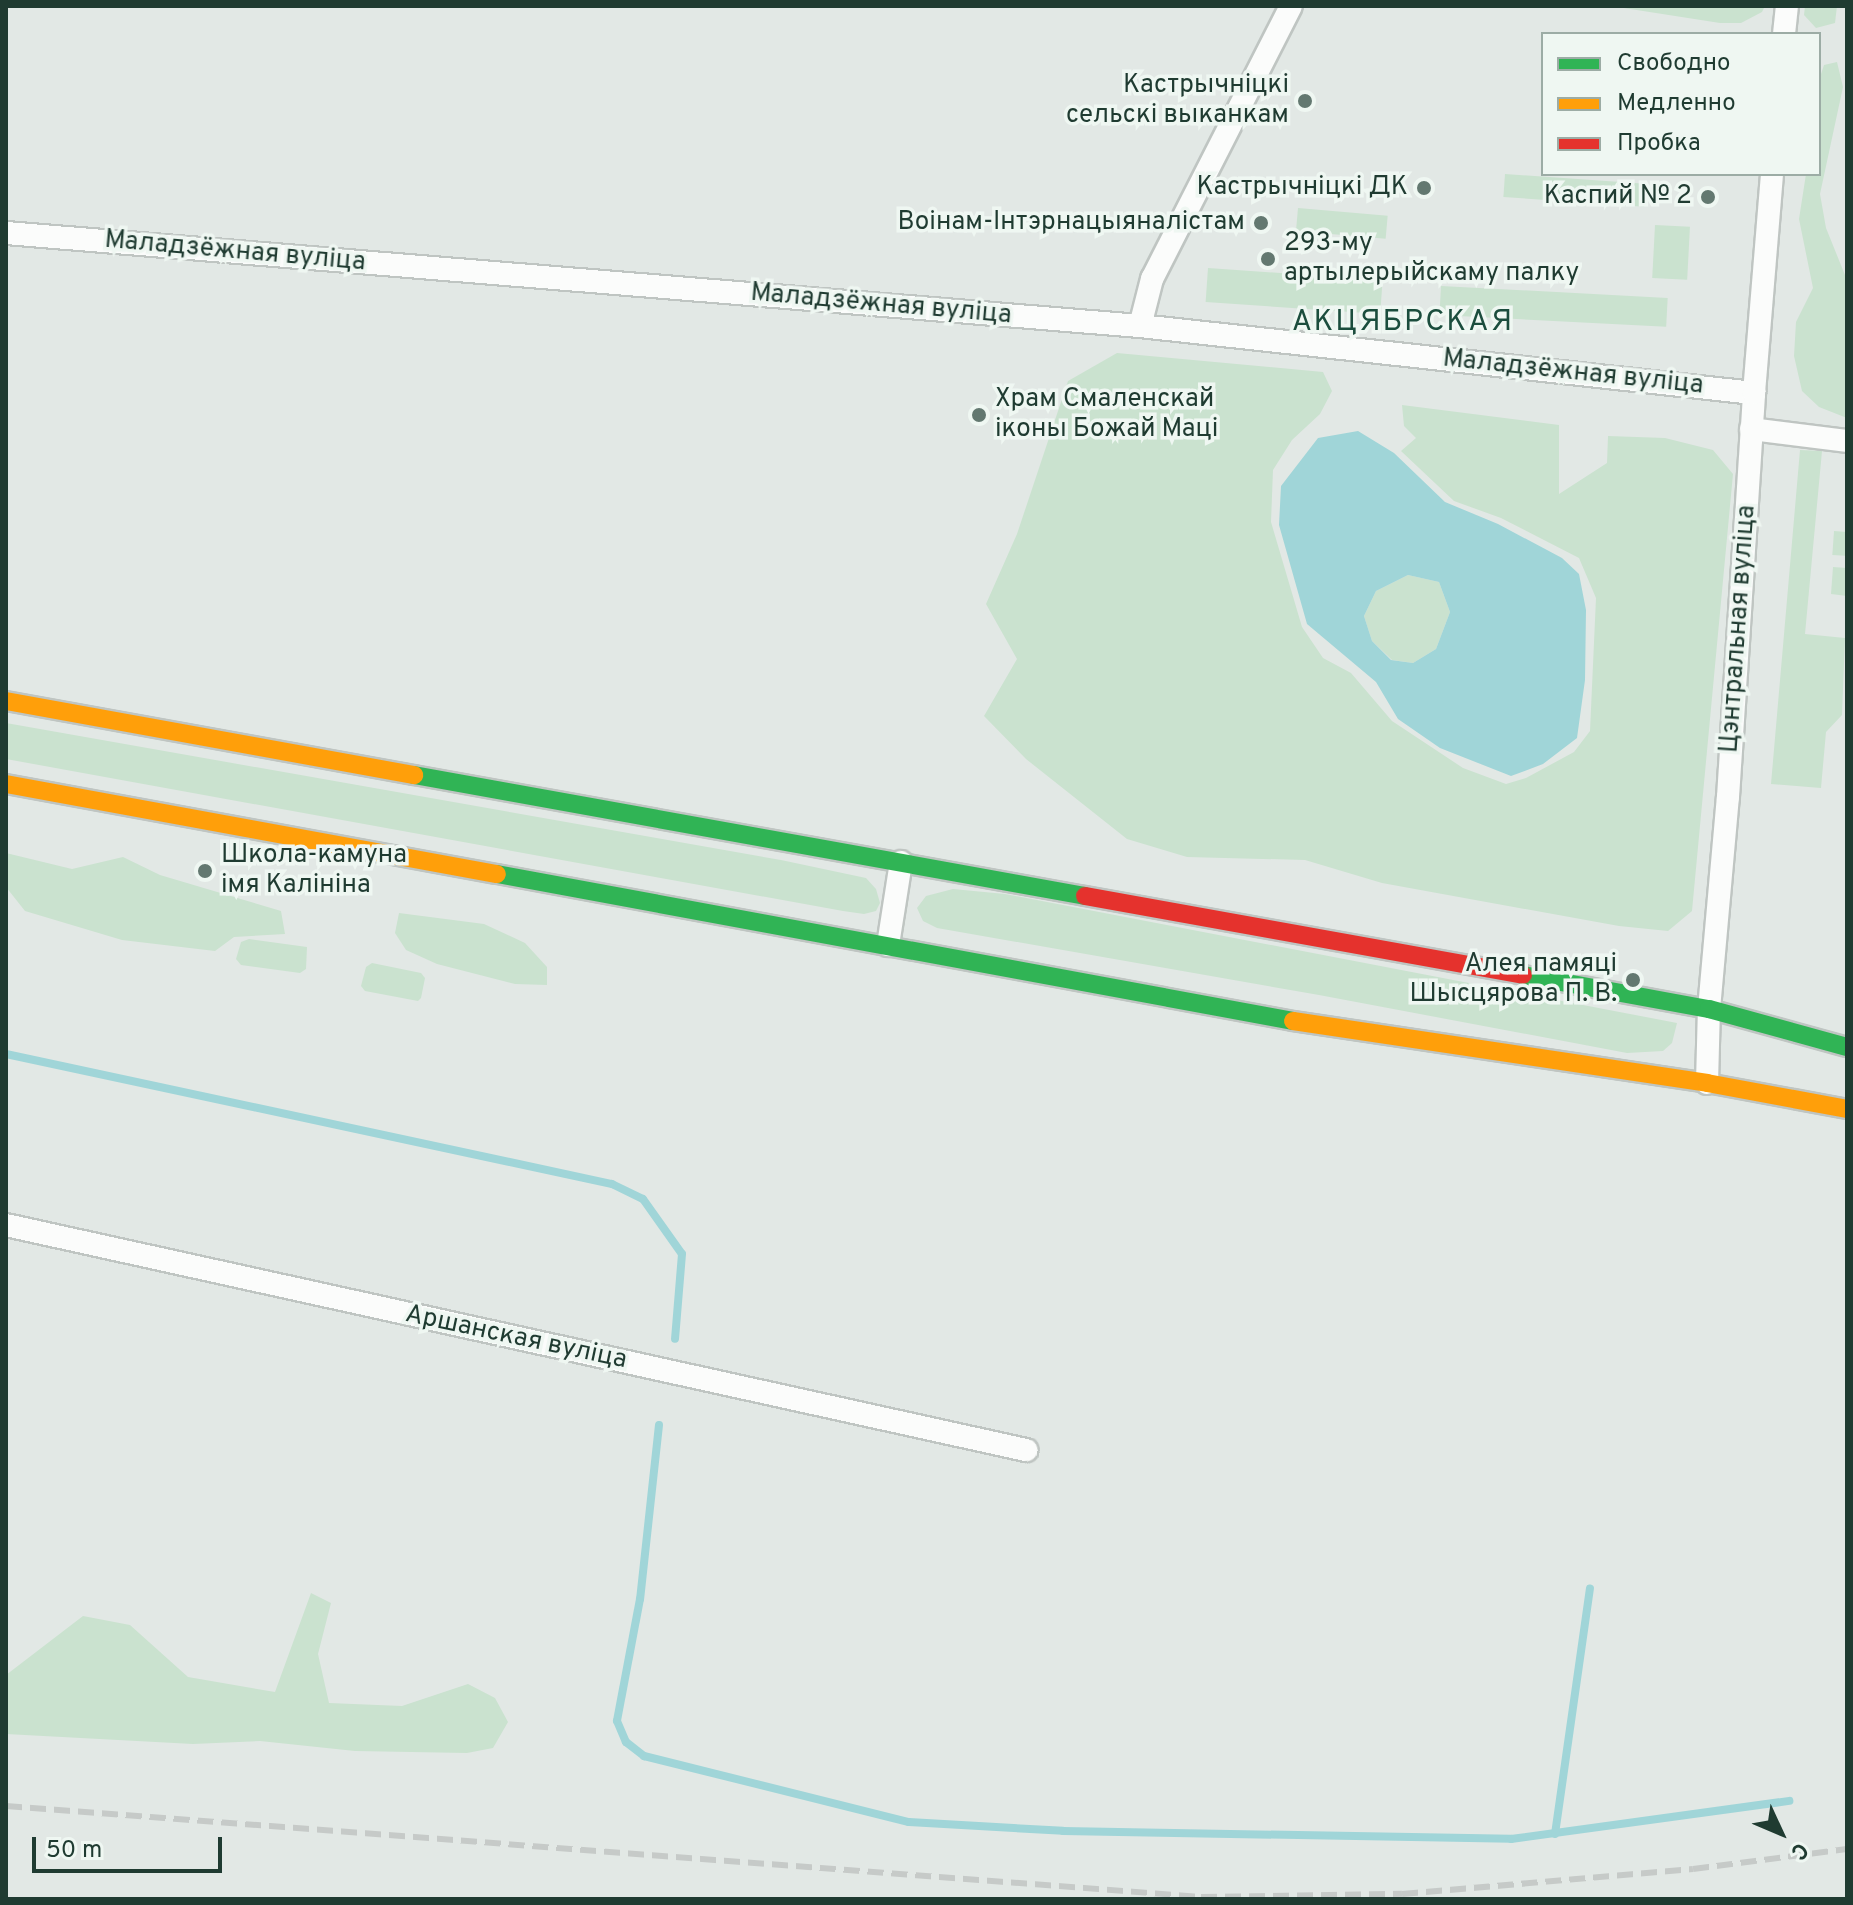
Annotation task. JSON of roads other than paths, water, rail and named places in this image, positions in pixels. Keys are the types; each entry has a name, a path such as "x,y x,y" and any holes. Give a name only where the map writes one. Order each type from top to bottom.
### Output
{"street":[{"path":"1140,326 1152,279 1291,6"},
{"path":"1784,32 1787,6"},
{"name":"Цэнтральная вуліца","path":"1707,1083 1709,1009 1728,797 1751,429 1772,176"},
{"name":"Маладзёжная вуліца","path":"6,233 1140,326 1754,393"},
{"path":"1751,429 1847,441"},
{"path":"6,701 1709,1009 1847,1047"},
{"path":"6,784 1332,1028 1707,1083 1847,1109"},
{"path":"888,945 901,862"},
{"name":"Аршанская вуліца","path":"6,1225 1026,1450"}],"water":[{"path":"1358,431 1394,453 1445,502 1498,524 1562,558 1579,574 1586,610 1585,680 1577,738 1543,764 1511,776 1440,748 1398,719 1376,682 1307,624 1279,525 1281,486 1318,438","holes":["1408,575 1439,582 1450,612 1436,649 1413,663 1391,660 1372,641 1364,616 1376,591"]}],"waterway":[{"path":"6,1054 612,1184 643,1199 682,1254 675,1339"},
{"path":"659,1425 640,1599 617,1721 626,1742 644,1756 909,1822 1063,1831 1511,1839 1789,1801"},
{"path":"1555,1834 1590,1588"}],"railway":[{"path":"6,1806 1201,1897 1402,1894 1693,1869 1847,1849"}],"place":[{"name":"Кастрычніцкі сельскі выканкам","path":"1305,101"},
{"name":"Кастрычніцкі ДК","path":"1424,188"},
{"name":"Каспий № 2","path":"1708,197"},
{"name":"Воінам-Інтэрнацыяналістам","path":"1261,223"},
{"name":"293-му артылерыйскаму палку","path":"1268,259"},
{"name":"Храм Смаленскай іконы Божай Маці","path":"979,415"},
{"name":"Школа-камуна імя Калініна","path":"205,871"},
{"name":"Алея памяці Шысцярова П. В.","path":"1633,980"}],"district":[{"name":"АКЦЯБРСКАЯ","path":"1403,323"}]}
